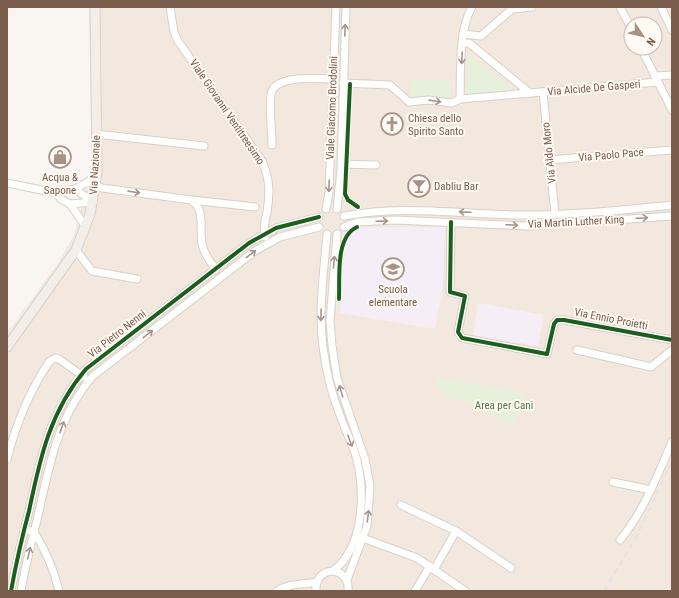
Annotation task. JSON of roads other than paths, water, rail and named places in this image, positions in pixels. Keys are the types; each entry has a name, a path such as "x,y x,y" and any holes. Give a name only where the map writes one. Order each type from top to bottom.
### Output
{"main road":[{"name":"Via Nazionale","path":"7,347 76,250 86,227 93,202 96,173 95,7"}],"street":[{"name":"Viale Giovanni Ventitreesimo","path":"170,7 174,32 178,41 265,168 269,183 264,233 268,243"},
{"name":"Viale Giacomo Brodolini","path":"326,209 329,192 336,7"},
{"name":"Viale Giacomo Brodolini","path":"337,209 341,164 346,7"},
{"path":"460,100 463,34 466,17 472,7"},
{"path":"463,34 481,36 513,8 532,7"},
{"path":"620,7 625,16"},
{"path":"661,7 672,30"},
{"path":"463,43 470,43 530,93"},
{"path":"645,56 672,110"},
{"name":"Via Alcide De Gasperi","path":"343,83 390,85 409,102 428,100 452,103 460,100 656,79 672,75"},
{"path":"272,144 272,94 276,85 288,79 333,79"},
{"name":"Via Aldo Moro","path":"543,92 555,214"},
{"path":"96,134 204,146"},
{"name":"Via Paolo Pace","path":"550,160 672,150"},
{"path":"341,164 376,165"},
{"path":"7,183 56,193 75,189 88,182 96,173"},
{"path":"95,187 255,207"},
{"path":"75,189 93,202"},
{"path":"56,193 61,199 70,204 86,227"},
{"path":"191,200 197,203 200,209 203,246 216,269"},
{"path":"70,204 93,202"},
{"name":"Via Martin Luther King","path":"344,216 396,209 527,215 672,205"},
{"path":"337,234 327,234 319,227 319,217 326,209 337,209 344,216 344,227 337,234 330,321 337,378 366,459 370,486 367,526 364,538 353,560 347,580 349,590"},
{"path":"479,224 480,213"},
{"name":"Via Martin Luther King","path":"344,227 357,222 395,220 527,226 672,216"},
{"name":"Via Pietro Nenni","path":"11,591 42,454 54,418 75,382 86,369 249,243 264,233 276,228 319,217"},
{"name":"Via Ennio Proietti","path":"451,222 450,292 465,296 458,332 459,335 464,338 547,354 554,324 557,320 564,320 672,340"},
{"name":"Via Pietro Nenni","path":"21,591 52,455 63,422 89,382 255,251 280,237 319,227"},
{"path":"316,591 317,582 323,574 333,571 343,561 356,536 361,504 361,487 357,460 328,379 323,346 322,294 327,234"},
{"path":"76,250 92,271 137,279"},
{"path":"322,294 331,294"},
{"path":"576,350 651,367 672,350"},
{"path":"7,459 13,436 26,402 49,362 55,358 59,359 89,382"},
{"path":"620,540 633,524 651,490 672,442"},
{"path":"613,482 651,490"},
{"path":"401,505 456,531 511,568"},
{"path":"24,529 34,532 45,550 55,573 59,591"},
{"path":"415,591 456,531"},
{"path":"356,536 402,551 432,567 465,591"},
{"path":"333,571 342,574 347,580"},
{"path":"14,576 24,578"},
{"path":"277,591 288,585 302,585 317,582"},
{"path":"302,585 312,591"}],"railway":[{"path":"604,591 635,539 672,462"}],"place":[{"name":"Chiesa dello Spirito Santo","path":"392,124"},
{"name":"Acqua & Sapone","path":"60,157"},
{"name":"Dabliu Bar","path":"419,186"},
{"name":"Scuola elementare","path":"393,269"}],"park label":[{"name":"Area per Cani","path":"504,405"}]}
